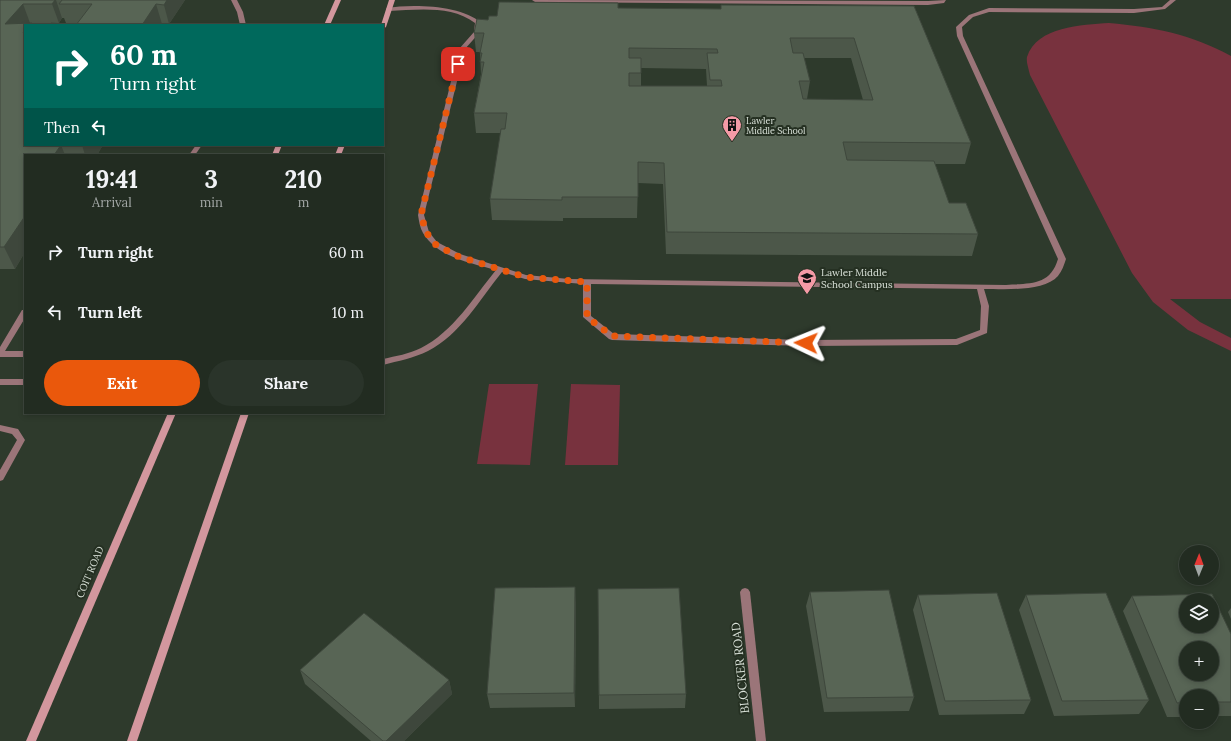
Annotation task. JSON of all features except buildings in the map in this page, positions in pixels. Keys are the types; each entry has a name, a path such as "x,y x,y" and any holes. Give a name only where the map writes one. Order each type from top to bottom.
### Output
{"main road":[{"path":"327,24 338,0"},
{"path":"384,24 392,0"},
{"name":"COIT ROAD","path":"31,741 172,414"},
{"path":"132,741 245,414"}],"street":[{"path":"234,0 240,12 242,24"},
{"path":"535,0 920,3 942,2 943,0"},
{"path":"389,9 444,10 461,12 473,17 478,23 477,32 462,49 421,215 426,232 435,244 457,256 525,277 587,282 980,286 1038,285 1052,279 1061,269 1062,258 960,36 960,27 971,16 989,10 1134,11 1163,8 1173,0"},
{"path":"384,362 414,353 434,344 452,327 501,270"},
{"path":"587,282 587,317 612,336 806,343 957,342 984,331 985,306 980,286"},
{"path":"0,354 24,314"},
{"path":"0,354 24,354"},
{"path":"0,382 24,382"},
{"path":"0,428 15,431 21,440 0,478"},
{"name":"BLOCKER ROAD","path":"745,592 761,741"}],"shaded area":[{"path":"1109,23 1157,29 1187,37 1216,48 1231,56 1231,299 1170,299 1200,322 1231,338 1231,351 1188,330 1153,302 1132,273 1030,75 1027,57 1032,47 1040,39 1050,33 1074,26"},
{"path":"489,384 538,384 530,465 477,464"},
{"path":"571,384 620,385 618,465 565,465"}],"place":[{"name":"Lawler Middle School","path":"732,142"},
{"name":"Lawler Middle School Campus","path":"807,295"}],"route":[{"path":"458,64 421,215 426,232 435,244 457,256 525,277 587,282 587,317 612,336 806,343"}]}
